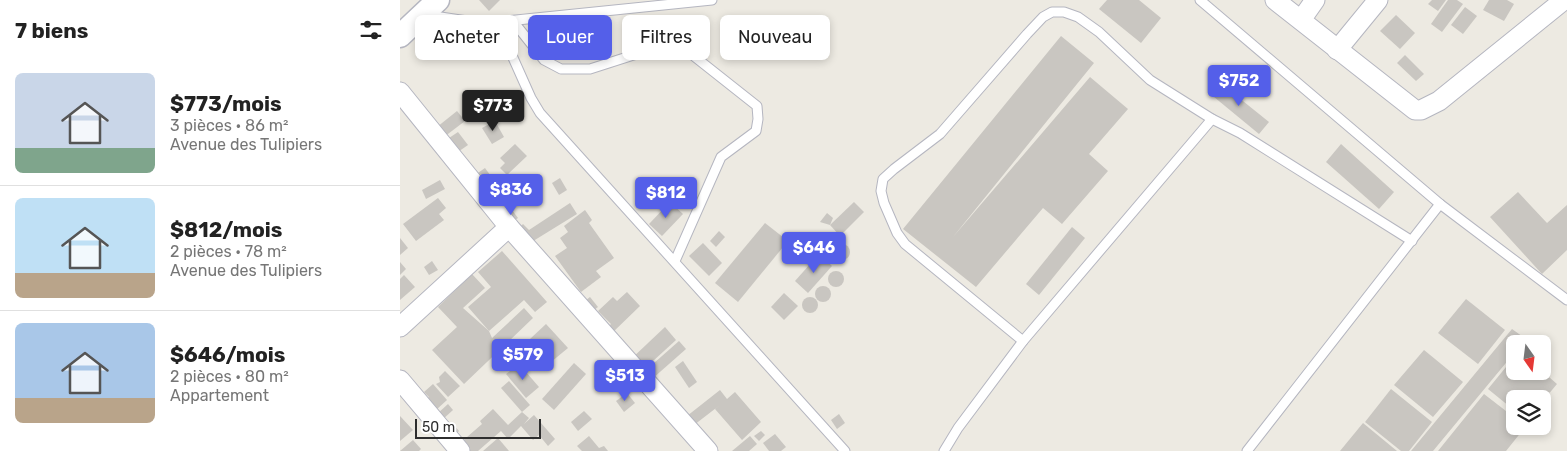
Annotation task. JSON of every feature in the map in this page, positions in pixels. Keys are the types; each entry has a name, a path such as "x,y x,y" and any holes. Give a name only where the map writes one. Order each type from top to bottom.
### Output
{"street":[{"path":"1276,0 1409,108 1421,110 1439,101 1559,1"},
{"path":"1301,20 1315,0"},
{"path":"1337,50 1378,0"},
{"path":"400,36 431,7"},
{"path":"400,92 508,227 708,451"},
{"path":"400,327 508,227"},
{"path":"400,380 460,451"}],"lane":[{"path":"518,20 712,0"},
{"path":"1200,0 1440,204 1567,300"},
{"path":"431,7 454,15"},
{"path":"1023,341 905,244 896,233 884,203 882,191 883,180 940,134 1027,34 1043,17 1052,12 1064,12 1078,17 1099,32 1150,80 1212,119 1240,133 1412,241"},
{"path":"518,27 544,60 560,69 590,69 646,51 668,49 690,53 756,106 758,119 756,131 721,157 675,261"},
{"path":"514,60 540,113 845,451"},
{"path":"944,451 958,428 1023,341 1212,119"},
{"path":"1247,451 1440,204"}],"building":[{"path":"479,0 500,0 489,11"},
{"path":"1107,0 1139,0 1161,18 1141,43 1099,9"},
{"path":"1432,0 1446,0 1438,11 1428,4"},
{"path":"1448,0 1457,0 1463,4 1442,32 1431,24"},
{"path":"1489,0 1507,0 1514,4 1504,21 1483,10"},
{"path":"1465,7 1477,16 1463,34 1451,25"},
{"path":"1396,15 1415,33 1400,49 1380,31"},
{"path":"1061,36 1094,63 953,237 1090,77 1128,109 1089,154 1108,171 1062,224 1043,208 976,287 903,229"},
{"path":"1405,55 1424,74 1416,81 1397,63"},
{"path":"1218,81 1269,122 1259,134 1208,92"},
{"path":"457,111 465,121 444,137 437,127"},
{"path":"495,121 504,137 492,144 482,128"},
{"path":"458,132 468,145 455,154 446,140"},
{"path":"515,144 527,156 507,175 500,168 505,163 500,158"},
{"path":"1341,144 1394,192 1379,209 1326,162"},
{"path":"485,168 496,183 486,190 475,175"},
{"path":"560,178 567,190 559,195 552,183"},
{"path":"440,180 445,189 426,199 422,190"},
{"path":"513,188 521,200 508,208 501,196"},
{"path":"1518,192 1547,223 1567,205 1567,250 1542,274 1490,217"},
{"path":"438,198 446,208 439,214 444,220 416,241 403,224"},
{"path":"670,202 683,214 662,236 649,224"},
{"path":"854,202 864,212 840,236 830,225"},
{"path":"570,203 577,214 530,243 516,231 523,224 529,230"},
{"path":"512,210 518,218 511,223 505,214"},
{"path":"585,210 592,220 589,223 614,258 596,271 601,277 581,292 555,256 567,248 560,238 568,232 564,226"},
{"path":"827,213 833,218 830,225 820,222"},
{"path":"765,223 788,241 738,302 715,283"},
{"path":"1072,227 1085,238 1039,295 1026,284"},
{"path":"719,231 725,237 716,247 710,241"},
{"path":"400,238 408,248 400,255"},
{"path":"703,243 722,263 709,276 689,256"},
{"path":"842,244 848,246 850,252 848,258 842,260 836,258 834,252 836,246"},
{"path":"502,251 547,302 535,312 524,300 489,331 468,307 491,287 478,272"},
{"path":"819,254 832,266 808,293 795,281"},
{"path":"432,261 438,270 429,275 424,267"},
{"path":"400,262 406,269 400,275"},
{"path":"836,271 844,279 836,287 828,279"},
{"path":"472,274 485,288 463,308 489,331 492,338 524,308 533,318 464,384 432,350 457,327 438,307"},
{"path":"404,275 415,287 400,300 400,279"},
{"path":"823,286 831,294 823,302 815,294"},
{"path":"627,292 640,306 611,334 606,329 611,324 598,311 613,297 617,301"},
{"path":"784,293 798,306 784,320 771,307"},
{"path":"590,297 598,307 589,314 581,304"},
{"path":"810,297 818,305 810,313 802,305"},
{"path":"1466,299 1505,330 1478,364 1438,333"},
{"path":"546,324 568,348 551,362 530,339"},
{"path":"665,327 676,340 641,372 630,360"},
{"path":"1512,329 1520,335 1507,335"},
{"path":"1506,336 1506,363 1433,451 1411,451"},
{"path":"679,341 686,349 652,379 645,371"},
{"path":"1424,350 1463,382 1433,417 1394,385"},
{"path":"683,361 697,382 689,388 675,367"},
{"path":"574,363 586,374 554,410 542,399"},
{"path":"519,364 539,387 526,398 506,374"},
{"path":"1506,367 1506,380 1551,379 1557,384 1551,391 1506,390 1506,404 1488,389"},
{"path":"445,371 460,386 448,397 436,384 440,382 439,377"},
{"path":"509,381 530,405 522,412 501,388"},
{"path":"433,384 447,400 436,410 426,399 429,397 424,392"},
{"path":"1391,389 1432,422 1409,451 1401,451 1365,422"},
{"path":"720,390 727,399 735,392 761,422 742,440 715,409 720,405 694,425 687,416"},
{"path":"627,393 635,403 624,412 616,401"},
{"path":"1484,394 1506,411 1506,435 1519,435 1506,451 1438,451"},
{"path":"448,404 453,410 442,420 437,414"},
{"path":"493,409 508,425 522,412 529,418 524,424 534,415 555,439 548,446 539,435 533,440 521,426 508,439 501,431 478,451 465,451 459,444 482,424 480,421"},
{"path":"584,411 592,419 578,431 571,422"},
{"path":"839,414 845,423 837,429 831,420"},
{"path":"400,416 413,430 400,441"},
{"path":"1363,423 1397,451 1340,451"},
{"path":"453,424 459,431 453,437 446,430"},
{"path":"761,431 765,435 759,441 754,436"},
{"path":"775,434 786,447 781,451 769,451 763,443"},
{"path":"589,436 599,448 604,446 608,451 582,451 577,446"},
{"path":"750,436 757,444 749,451 732,451"},
{"path":"498,438 509,451 483,451"},
{"path":"413,440 421,449 419,451 400,451"}]}
